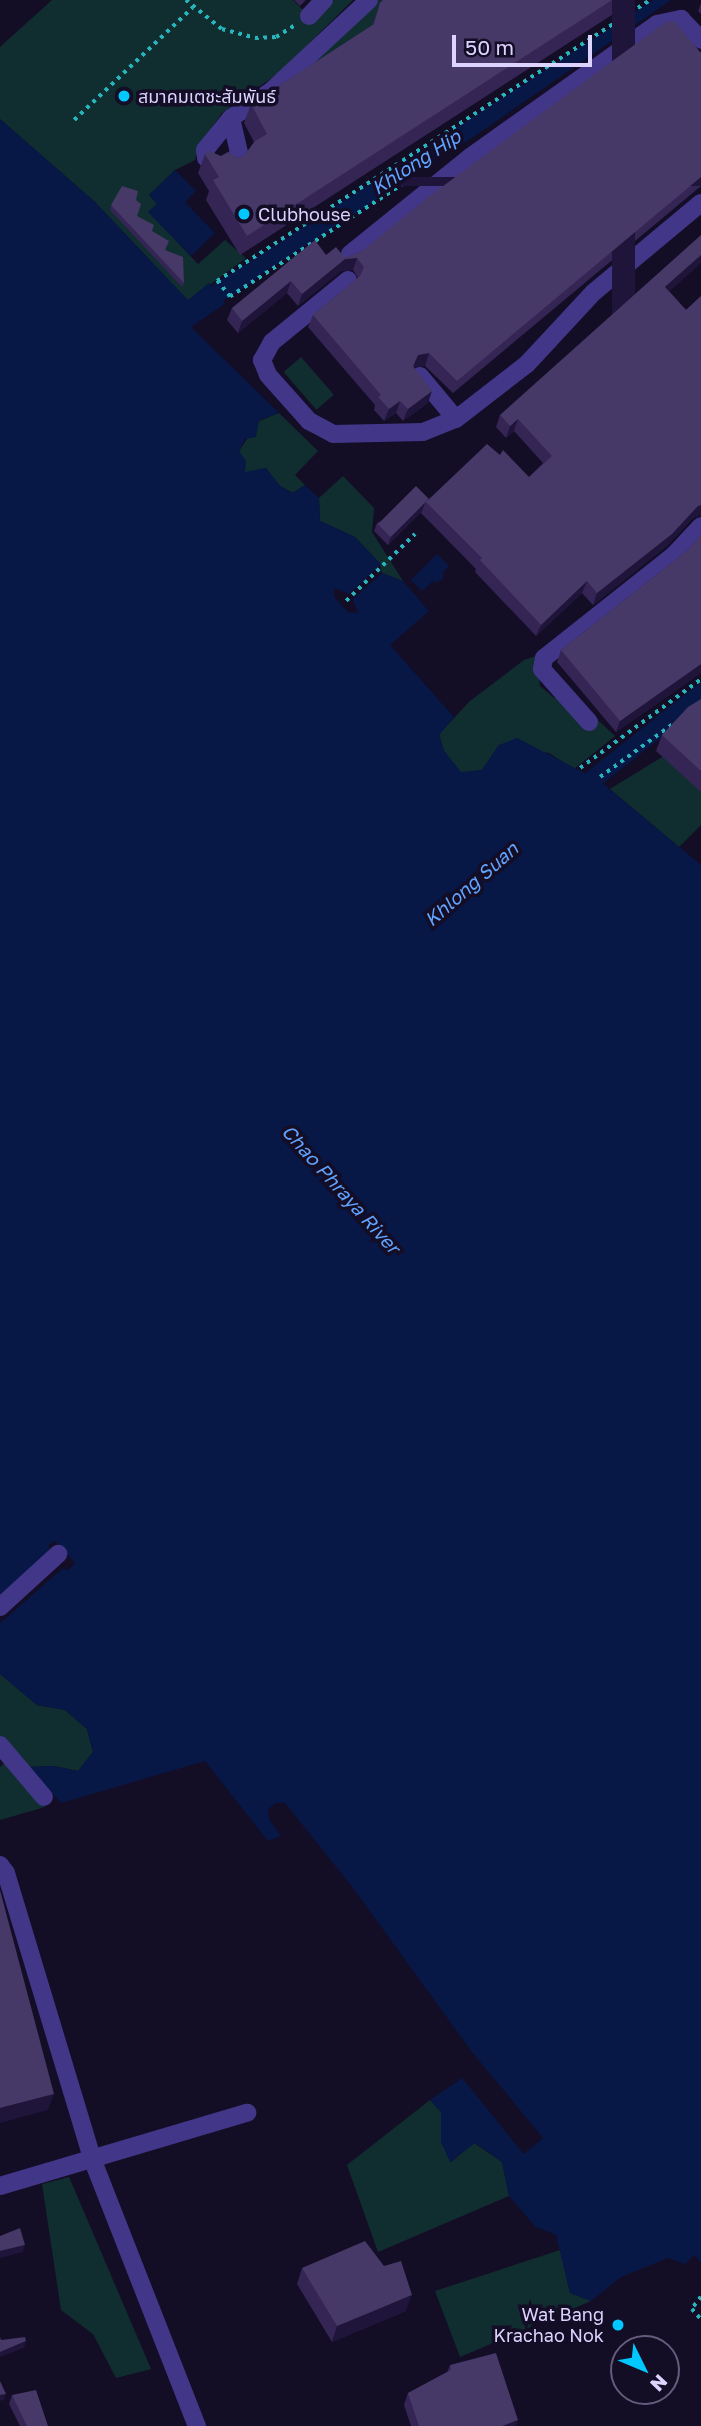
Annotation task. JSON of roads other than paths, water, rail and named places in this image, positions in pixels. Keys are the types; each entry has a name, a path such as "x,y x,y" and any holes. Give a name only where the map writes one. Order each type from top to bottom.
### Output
{"lane":[{"path":"309,16 324,0"},
{"path":"212,164 206,158 205,150 232,118 271,91 369,0"},
{"path":"350,254 470,157 657,24 681,19 701,40"},
{"path":"231,166 239,153 232,118"},
{"path":"348,280 272,342 262,360 268,375 309,421 333,434 423,432 456,419 527,364 594,292 701,203"},
{"path":"420,376 456,419"},
{"path":"589,722 542,668 544,658 675,554 701,526"},
{"path":"0,1606 58,1554"},
{"path":"0,1745 44,1797"},
{"path":"0,1865 6,1873 93,2161 197,2426"},
{"path":"0,2186 93,2161 247,2113"}],"water":[{"path":"653,0 671,0 472,138 234,292 225,278"},
{"name":"Chao Phraya River","path":"0,119 95,202 188,300 209,283 225,304 191,327 279,413 259,420 256,437 245,439 239,451 246,461 245,472 266,468 280,486 293,493 305,485 319,498 320,521 355,537 381,564 349,594 334,588 334,597 348,612 358,613 353,599 382,573 403,581 429,611 390,645 454,717 439,735 444,751 461,772 482,770 499,745 517,738 600,781 701,865 701,2263 694,2255 685,2264 668,2258 621,2277 591,2301 570,2293 556,2235 536,2227 509,2196 502,2162 475,2143 450,2162 441,2142 441,2112 430,2100 462,2078 524,2154 543,2138 472,2052 353,1888 285,1803 276,1803 268,1809 269,1819 281,1836 268,1841 205,1761 61,1803 28,1767 53,1766 78,1771 93,1752 87,1729 65,1710 37,1705 0,1674 0,1623 62,1569 69,1570 75,1563 55,1541 49,1545 49,1554 0,1597"},
{"path":"175,170 196,191 185,202 215,233 191,256 148,212 157,204 149,195"},
{"path":"437,554 449,566 443,572 443,579 435,583 433,581 422,591 411,580"}],"waterway":[{"name":"Khlong Hip","path":"195,307 249,272"},
{"name":"Khlong Suan","path":"573,794 701,693"}],"place":[{"name":"สมาคมเตชะสัมพันธ์","path":"124,96"},
{"name":"Clubhouse","path":"244,214"},
{"name":"Wat Bang Krachao Nok","path":"618,2325"}]}
